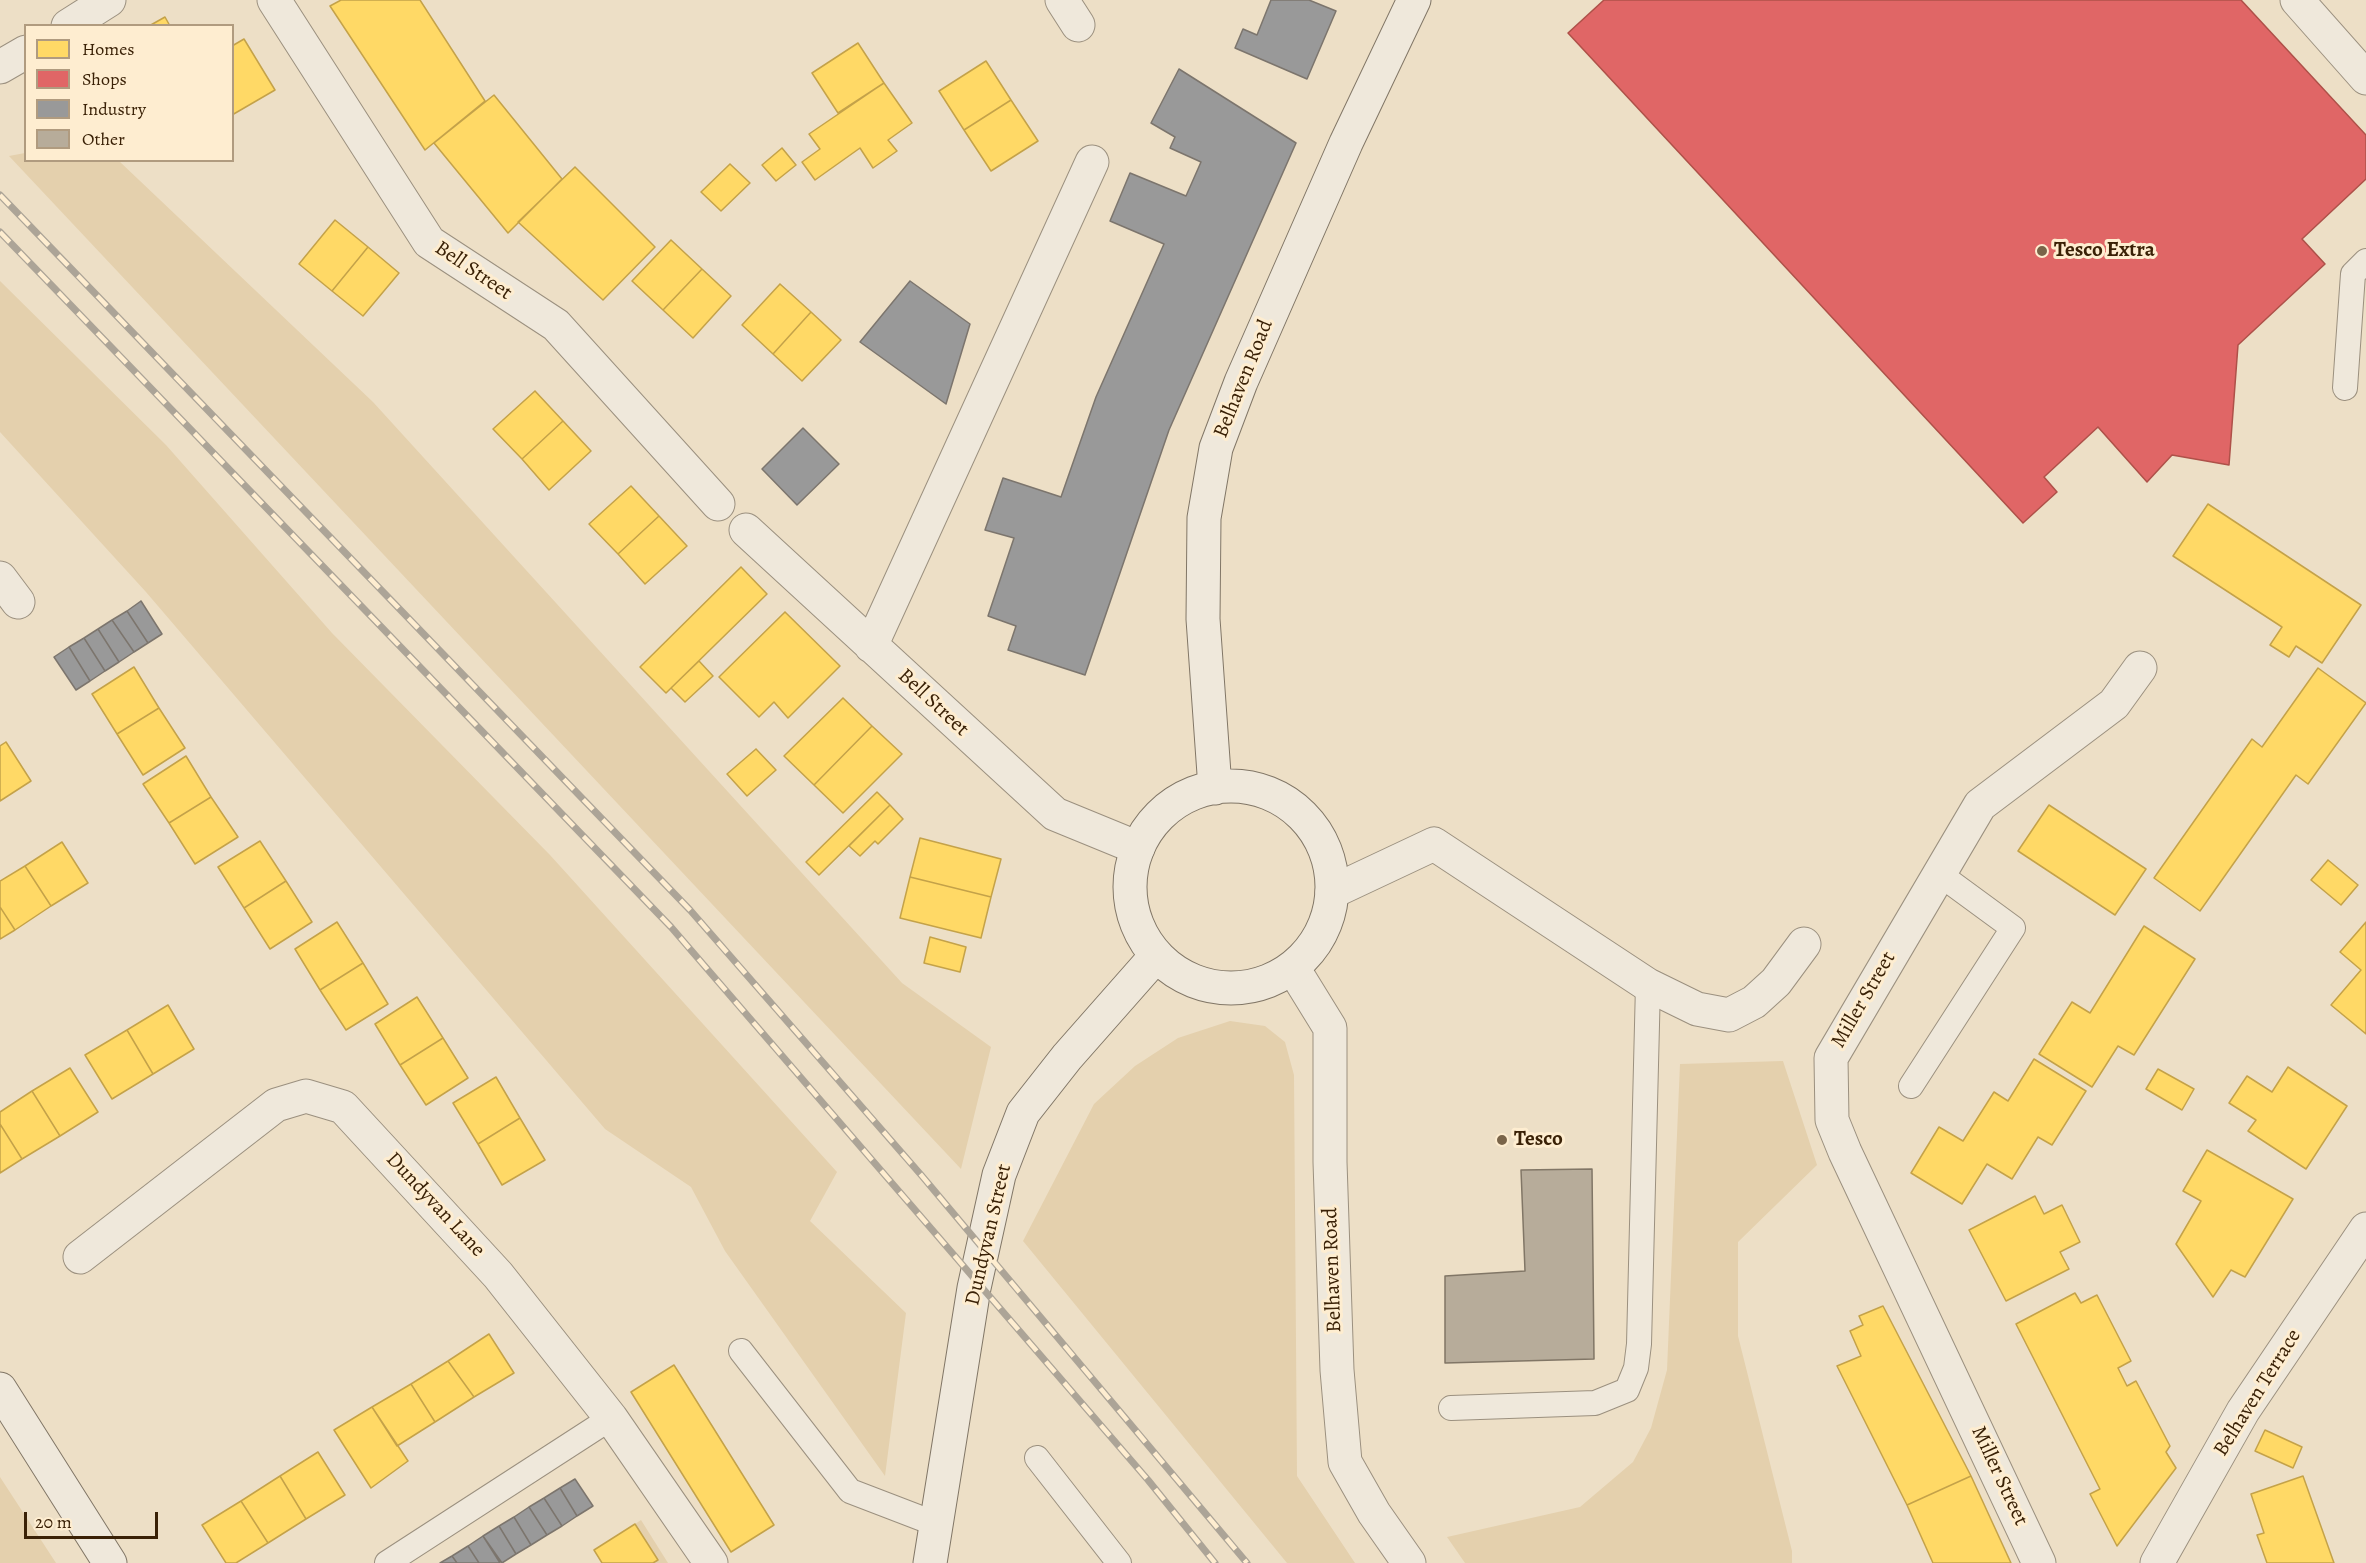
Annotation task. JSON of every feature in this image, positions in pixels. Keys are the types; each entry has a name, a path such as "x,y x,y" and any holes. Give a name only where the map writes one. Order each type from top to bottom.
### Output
{"street":[{"path":"71,24 109,0"},
{"name":"Bell Street","path":"274,0 429,242 556,325 718,504"},
{"name":"Belhaven Road","path":"1215,788 1203,619 1204,518 1216,448 1241,382 1346,143 1414,0"},
{"path":"2297,0 2366,78"},
{"path":"0,68 24,53"},
{"path":"872,646 1092,162"},
{"name":"Bell Street","path":"746,530 1055,814 1138,848"},
{"name":"Miller Street","path":"2040,1563 1832,1120 1831,1058 1938,873 1980,806 2114,704 2140,668"},
{"path":"1241,787 1266,793 1288,804 1307,821 1321,842 1329,866 1332,892 1329,913 1309,952 1293,968 1266,982 1237,988 1206,985 1179,977 1156,956 1140,931 1131,904 1130,876 1138,848 1161,814 1177,802 1215,788 1241,787"},
{"path":"1332,892 1434,844 1648,985 1697,1009 1729,1015 1754,1002 1776,982 1804,944"},
{"name":"Dundyvan Street","path":"930,1563 974,1288 999,1175 1023,1113 1067,1057 1156,956"},
{"name":"Belhaven Road","path":"1293,968 1330,1028 1329,1162 1337,1370 1345,1462 1374,1513 1409,1563"},
{"name":"Dundyvan Lane","path":"80,1257 276,1105 306,1096 343,1107 498,1275 611,1418 711,1563"},
{"name":"Belhaven Terrace","path":"2157,1563 2243,1411 2366,1229"},
{"path":"0,1389 110,1563"}],"lane":[{"path":"2345,388 2353,274 2366,261"},
{"path":"1911,1086 2013,928 1938,873"},
{"path":"1451,1408 1595,1403 1627,1390 1636,1368 1640,1344 1648,985"},
{"path":"741,1351 850,1491 936,1524"},
{"path":"387,1563 611,1418"},
{"path":"1037,1458 1119,1563"}],"shaded area":[{"path":"24,153 24,162 120,162 373,402 902,983 991,1047 961,1169 9,156"},
{"path":"0,281 166,445 332,633 550,855 837,1172 810,1221 906,1313 885,1476 725,1251 691,1187 605,1129 146,592 0,432"},
{"path":"1230,1021 1265,1026 1285,1042 1294,1075 1297,1476 1355,1563 1287,1563 1023,1241 1094,1104 1135,1066 1178,1038"},
{"path":"1783,1061 1817,1165 1738,1242 1738,1336 1792,1551 1792,1563 1465,1563 1447,1537 1580,1507 1633,1462 1651,1428 1667,1370 1680,1064"},
{"path":"0,1477 56,1563 0,1563"},
{"path":"641,1520 668,1563 653,1563 658,1560 635,1524"}],"building: Homes":[{"path":"341,0 420,0 485,101 425,150 330,6"},
{"path":"165,17 169,24 153,24"},
{"path":"244,39 275,90 234,114 234,45"},
{"path":"858,43 884,83 838,113 812,73"},
{"path":"986,61 1011,100 964,130 939,91"},
{"path":"884,83 912,123 888,140 897,151 873,168 860,148 815,180 802,162 820,149 809,134"},
{"path":"494,95 562,179 508,233 434,143"},
{"path":"1011,100 1038,141 991,171 964,130"},
{"path":"782,148 796,165 776,181 762,165"},
{"path":"730,164 750,183 721,211 701,192"},
{"path":"575,167 655,247 603,300 518,222"},
{"path":"335,220 368,247 332,291 299,264"},
{"path":"671,240 702,269 663,310 632,281"},
{"path":"368,247 399,273 363,316 332,291"},
{"path":"702,269 731,296 693,338 663,310"},
{"path":"780,284 811,312 773,354 742,325"},
{"path":"811,312 841,340 802,381 773,354"},
{"path":"535,391 563,421 522,459 493,429"},
{"path":"563,421 591,451 549,490 522,459"},
{"path":"631,486 659,516 618,554 589,524"},
{"path":"2208,504 2361,605 2322,663 2296,646 2289,657 2270,645 2282,627 2173,556"},
{"path":"659,516 687,546 645,584 618,554"},
{"path":"741,567 767,594 666,693 640,667"},
{"path":"785,612 840,666 788,718 774,702 759,717 719,677"},
{"path":"699,661 713,676 685,702 671,688"},
{"path":"134,667 159,708 117,734 92,694"},
{"path":"2318,668 2366,703 2308,784 2296,775 2200,911 2154,878 2252,739 2262,747"},
{"path":"843,698 872,726 814,785 784,756"},
{"path":"159,708 185,748 143,775 117,734"},
{"path":"872,726 902,754 843,813 814,785"},
{"path":"6,742 31,781 0,801 0,746"},
{"path":"756,749 776,770 747,796 727,774"},
{"path":"186,756 211,797 169,823 143,784"},
{"path":"877,792 890,805 819,875 806,862"},
{"path":"211,797 238,837 195,864 169,823"},
{"path":"890,805 903,819 878,844 875,841 860,856 849,846"},
{"path":"2049,805 2146,869 2115,915 2018,851"},
{"path":"920,838 1001,859 991,897 910,877"},
{"path":"260,841 286,881 244,908 218,867"},
{"path":"62,842 88,883 51,906 25,866"},
{"path":"2328,860 2358,885 2341,905 2311,880"},
{"path":"25,866 51,906 15,930 0,907 0,881"},
{"path":"910,877 991,897 981,938 900,918"},
{"path":"286,881 312,922 270,949 244,908"},
{"path":"0,907 15,930 0,939"},
{"path":"337,922 363,963 320,990 295,949"},
{"path":"2366,922 2366,1034 2331,1005 2361,970 2340,952"},
{"path":"2144,926 2195,959 2134,1055 2118,1046 2092,1087 2039,1054 2072,1002 2090,1013"},
{"path":"930,937 966,947 960,972 924,963"},
{"path":"363,963 388,1004 346,1030 320,990"},
{"path":"417,997 443,1038 400,1065 375,1024"},
{"path":"168,1005 194,1049 153,1074 127,1030"},
{"path":"127,1030 153,1074 112,1099 85,1055"},
{"path":"443,1038 468,1078 426,1105 400,1065"},
{"path":"2034,1059 2086,1091 2052,1145 2038,1137 2012,1179 1987,1164 1962,1204 1911,1173 1939,1127 1963,1141 1994,1092 2008,1101"},
{"path":"2288,1067 2347,1106 2306,1169 2248,1131 2256,1120 2229,1103 2247,1076 2272,1092"},
{"path":"70,1068 98,1112 60,1136 32,1091"},
{"path":"2158,1069 2194,1089 2182,1110 2146,1089"},
{"path":"496,1077 520,1118 478,1144 453,1103"},
{"path":"32,1091 60,1136 22,1159 0,1124 0,1112"},
{"path":"520,1118 545,1160 502,1185 478,1144"},
{"path":"0,1124 22,1159 0,1173"},
{"path":"2207,1150 2293,1199 2245,1277 2231,1270 2213,1297 2176,1244 2201,1201 2183,1191"},
{"path":"2035,1196 2044,1214 2062,1205 2080,1242 2060,1252 2069,1269 2006,1301 1969,1230"},
{"path":"2075,1293 2081,1303 2097,1295 2131,1361 2118,1368 2127,1386 2136,1381 2170,1446 2166,1452 2176,1468 2117,1546 2090,1494 2100,1489 2016,1324"},
{"path":"1883,1306 1971,1476 1907,1505 1837,1366 1861,1356 1850,1331 1863,1325 1859,1316"},
{"path":"489,1334 514,1373 474,1397 448,1361"},
{"path":"448,1361 474,1397 435,1422 411,1384"},
{"path":"674,1365 774,1525 731,1552 631,1392"},
{"path":"411,1384 435,1422 397,1446 372,1407"},
{"path":"372,1407 408,1461 371,1488 334,1430"},
{"path":"2265,1430 2302,1447 2293,1468 2255,1451"},
{"path":"318,1452 345,1495 306,1519 280,1476"},
{"path":"280,1476 306,1519 268,1543 241,1501"},
{"path":"1971,1476 2011,1563 1933,1563 1907,1505"},
{"path":"2303,1476 2334,1563 2267,1563 2257,1535 2264,1533 2251,1494"},
{"path":"241,1501 268,1543 236,1563 226,1563 202,1525"},
{"path":"635,1524 658,1560 653,1563 602,1563 594,1550"}],"building: Shops":[{"name":"Tesco Extra","path":"1604,0 2241,0 2366,135 2366,179 2302,239 2325,264 2238,345 2229,465 2172,455 2147,482 2098,427 2044,477 2057,492 2023,523 1568,33"}],"building: Industry":[{"path":"1271,0 1309,0 1336,11 1307,79 1235,48 1243,29 1257,35"},
{"path":"1179,69 1296,143 1169,430 1085,675 1008,650 1016,626 988,616 1014,538 985,530 1003,478 1061,497 1096,397 1164,244 1110,221 1130,173 1186,196 1201,162 1170,148 1175,137 1151,123"},
{"path":"910,281 970,324 946,404 860,342"},
{"path":"803,428 839,464 797,505 762,469"},
{"path":"141,601 162,634 148,643 127,611"},
{"path":"127,611 148,643 134,652 112,620"},
{"path":"112,620 134,652 119,662 98,629"},
{"path":"98,629 119,662 105,671 84,638"},
{"path":"84,638 105,671 90,681 69,647"},
{"path":"69,647 90,681 76,690 54,657"},
{"path":"575,1479 593,1506 577,1516 560,1488"},
{"path":"560,1488 577,1516 562,1526 544,1498"},
{"path":"544,1498 562,1526 547,1535 529,1507"},
{"path":"529,1507 547,1535 531,1545 514,1517"},
{"path":"514,1517 531,1545 516,1554 499,1526"},
{"path":"499,1526 516,1554 502,1563 483,1536"},
{"path":"483,1536 500,1563 479,1563 468,1546"},
{"path":"468,1546 479,1563 457,1563 452,1556"},
{"path":"452,1556 457,1563 440,1563"}],"building: Other":[{"path":"1592,1169 1594,1359 1445,1363 1445,1276 1525,1271 1521,1170"}],"railway":[{"path":"0,195 690,910 922,1176 1247,1563"},
{"path":"0,232 671,927 1148,1480 1215,1563"}],"place":[{"name":"Tesco Extra","path":"2042,251"},
{"name":"Tesco","path":"1502,1140"}]}
